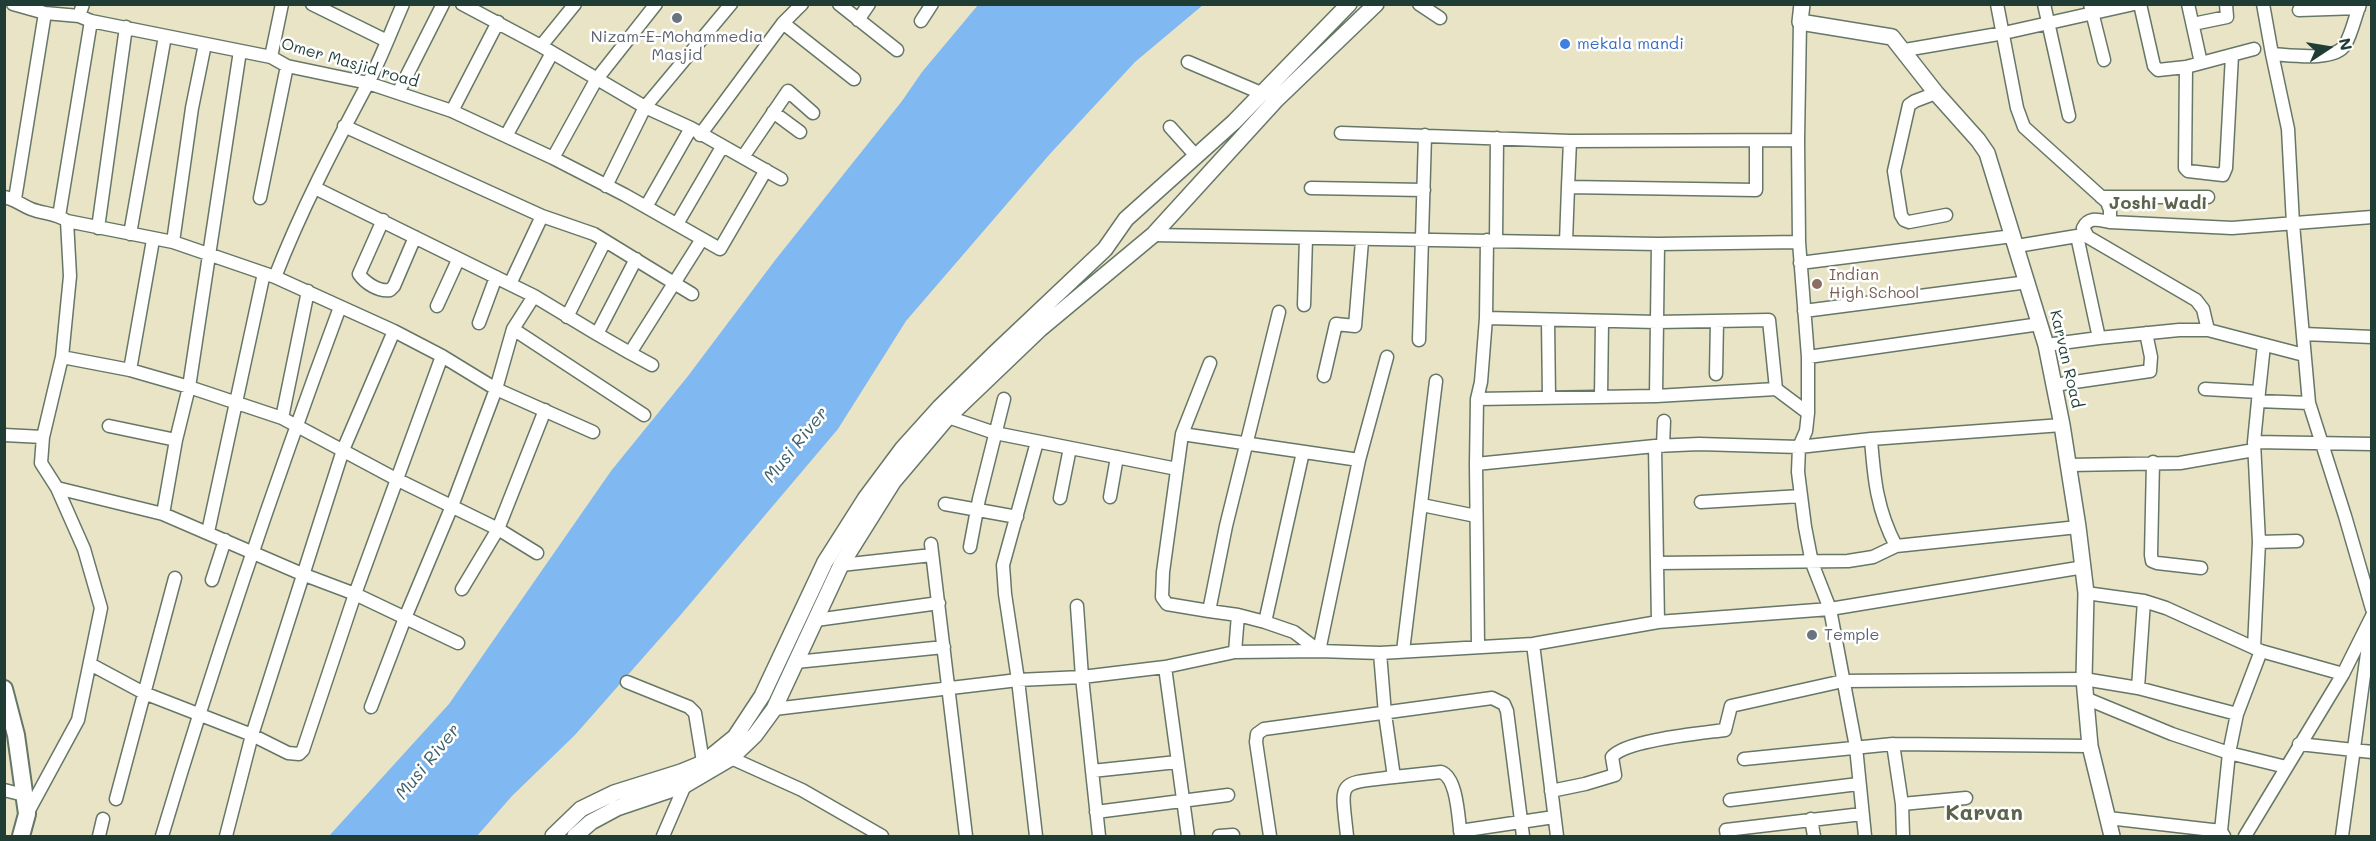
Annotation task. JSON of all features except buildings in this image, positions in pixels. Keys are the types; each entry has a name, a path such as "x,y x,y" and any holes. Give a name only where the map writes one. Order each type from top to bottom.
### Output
{"main road":[{"path":"4,689 16,735 27,814 21,837"}],"street":[{"path":"271,57 282,4"},
{"path":"312,4 387,41"},
{"path":"208,532 236,402 270,275 290,240 344,126 368,82 403,4"},
{"path":"398,93 443,4"},
{"path":"462,4 476,8 645,108 696,131 782,179"},
{"path":"541,46 575,4"},
{"path":"553,158 596,80 656,4"},
{"path":"606,186 645,108 731,4"},
{"path":"646,207 696,131 783,23 802,4"},
{"path":"839,4 897,50"},
{"path":"858,20 869,4"},
{"path":"921,21 932,4"},
{"path":"553,837 581,809 614,793 681,772 704,768 731,758 755,735 774,710 841,565 893,482 948,417 1105,249 1126,219 1234,122 1349,4"},
{"path":"575,837 591,822 617,808 685,784 735,737 750,718 762,696 825,562 865,499 903,448 940,407 1035,324 1153,235 1277,99 1376,4"},
{"path":"1419,4 1440,18"},
{"path":"1802,4 1798,140 1799,242 1808,357 1808,413 1806,431 1800,447 1798,472 1812,562 1830,609 1856,747 1865,837"},
{"path":"1996,4 2004,33 2017,108 2024,127 2107,202 2110,222"},
{"path":"2044,4 2069,116"},
{"path":"1905,50 2004,33 2048,23 2091,9 2134,4"},
{"path":"2140,4 2154,66 2158,70 2186,67 2254,49"},
{"path":"2188,4 2201,63"},
{"path":"2193,24 2227,17 2226,4"},
{"path":"2263,4 2288,129 2293,224 2308,403 2370,602"},
{"name":"Omer Masjid road","path":"16,5 45,13 84,14 165,36 271,57 287,66 368,82 452,111 553,158 720,249 766,170"},
{"path":"2272,54 2321,56 2336,54 2344,46 2360,6 2299,10"},
{"path":"2091,9 2104,60"},
{"path":"45,13 10,198 30,209 63,219 153,240 172,242 270,275 394,331 442,356 496,389 593,432"},
{"path":"27,814 78,720 100,608 84,549 57,488 41,463 44,437 62,357 70,276 63,219 84,14"},
{"path":"452,111 498,22"},
{"name":"Karvan Road","path":"1800,22 1892,37 1905,50 1936,93 1987,153 2046,345 2062,425 2084,567 2086,593 2084,679 2090,746 2112,837"},
{"path":"783,23 854,79"},
{"path":"98,228 126,27"},
{"path":"130,234 165,36"},
{"path":"172,242 192,108 205,44"},
{"path":"163,514 176,440 189,387 240,51"},
{"path":"506,136 552,53"},
{"path":"2186,67 2185,168 2188,171 2223,175 2226,168 2232,55"},
{"path":"1188,62 1261,93"},
{"path":"260,198 287,66"},
{"path":"743,157 788,91 813,113"},
{"path":"1936,93 1909,105 1894,171 1901,215 1904,220 1909,222 1946,215"},
{"path":"773,111 800,132"},
{"path":"344,126 542,216 594,234 692,294"},
{"path":"1170,127 1196,156"},
{"path":"1341,133 1570,141 1756,142 1798,140"},
{"path":"1419,340 1425,135"},
{"path":"1478,647 1477,399 1481,382 1492,240 1497,138"},
{"path":"1566,242 1570,141"},
{"path":"1568,187 1756,190 1756,142"},
{"path":"677,224 722,147"},
{"path":"315,188 534,296 652,365"},
{"path":"1311,188 1424,190"},
{"path":"2101,197 2208,197"},
{"path":"510,284 542,216"},
{"path":"2208,330 2203,309 2196,300 2088,237 2083,228 2085,222 2094,219 2110,222 2232,228 2372,217"},
{"path":"383,220 359,274 361,278 380,290 390,290 394,286 415,237"},
{"path":"1153,235 1658,244 1799,242"},
{"path":"1800,263 2078,236 2099,338"},
{"path":"1304,305 1306,238"},
{"path":"630,353 702,239"},
{"path":"130,370 153,240"},
{"path":"567,317 605,240"},
{"path":"1324,376 1336,324 1355,326 1362,240"},
{"path":"1656,396 1658,244"},
{"path":"597,334 636,259"},
{"path":"437,306 458,260"},
{"path":"479,323 496,277"},
{"path":"1804,311 2028,282"},
{"path":"282,418 308,291"},
{"path":"371,707 452,506 496,389 513,329 534,296"},
{"path":"162,837 198,715 296,426 340,307"},
{"path":"1209,611 1226,526 1279,312"},
{"path":"1486,318 1602,322 1769,320 1776,389"},
{"path":"1548,321 1549,398"},
{"path":"1716,374 1717,321"},
{"path":"1601,397 1602,322"},
{"path":"1808,357 2040,324"},
{"path":"513,329 644,415"},
{"path":"2046,345 2146,333 2208,330 2304,355"},
{"path":"226,837 252,735 343,450 394,331"},
{"path":"2054,385 2150,371 2151,357 2146,333"},
{"path":"2304,334 2372,337"},
{"path":"2108,818 2223,834 2229,753 2237,714 2257,650 2259,542 2254,446 2264,345"},
{"path":"90,664 144,693 252,735 288,753 299,753 303,750 355,594 442,356"},
{"path":"62,357 130,370 282,418 396,479 498,529 537,553"},
{"path":"1319,651 1359,460 1387,357"},
{"path":"1210,363 1182,434 1163,572 1162,597 1167,604 1238,615 1265,622 1294,632 1319,651"},
{"path":"1403,651 1436,381"},
{"path":"1477,399 1656,396 1776,389 1808,413"},
{"path":"2205,389 2308,403"},
{"path":"970,547 995,433 1005,399"},
{"path":"462,589 498,529 545,411"},
{"path":"948,417 995,433 1177,469"},
{"path":"1658,622 1659,446 1664,421"},
{"path":"1476,464 1659,446 1800,447 1871,439 2062,425"},
{"path":"109,426 176,440"},
{"path":"1182,434 1359,460"},
{"path":"4,435 44,437"},
{"path":"1871,439 1875,487 1883,523 1896,546"},
{"path":"1036,837 1003,565 1037,442"},
{"path":"2069,465 2180,463 2254,446 2372,444"},
{"path":"1060,498 1070,448"},
{"path":"1265,622 1303,452"},
{"path":"1110,497 1117,457"},
{"path":"2153,462 2152,561 2201,568"},
{"path":"57,488 163,514 302,574 355,594 458,643"},
{"path":"1701,502 1801,496"},
{"path":"945,504 1017,517"},
{"path":"1422,505 1476,516"},
{"path":"1657,563 1812,562 1866,559 1896,546 2078,528"},
{"path":"212,580 225,540"},
{"path":"2259,542 2298,541"},
{"path":"841,565 932,549 966,837"},
{"path":"774,710 1018,680 1165,667 1234,652 1380,653 1533,644 1658,622 1830,609 2084,567"},
{"path":"116,799 175,578"},
{"path":"2086,593 2144,601 2166,608 2257,650 2343,674"},
{"path":"2138,688 2144,601"},
{"path":"816,620 939,603"},
{"path":"1077,606 1099,837"},
{"path":"1234,652 1238,615"},
{"path":"2245,837 2343,674 2372,616"},
{"path":"2342,837 2372,623"},
{"path":"1533,644 1557,837"},
{"path":"796,662 944,647"},
{"path":"1380,653 1385,714 1394,777"},
{"path":"1165,667 1188,837"},
{"path":"1551,791 1615,775 1612,757 1621,749 1660,740 1725,730 1731,706 1843,681 2084,679 2138,688 2237,714"},
{"path":"627,682 695,712 704,768"},
{"path":"1270,837 1256,742 1257,734 1264,729 1492,698 1504,704 1507,711 1523,837"},
{"path":"2085,698 2172,734 2229,753 2286,767"},
{"path":"1893,744 1902,804 1904,837"},
{"path":"1744,759 1893,744 2090,746"},
{"path":"2299,744 2372,752"},
{"path":"731,758 802,790 882,837"},
{"path":"1092,771 1177,762"},
{"path":"1347,837 1342,794 1346,785 1353,782 1441,772 1446,774 1453,785 1461,834 1554,816"},
{"path":"663,837 685,784"},
{"path":"1730,800 1858,784"},
{"path":"4,790 24,795"},
{"path":"1096,812 1228,795"},
{"path":"1902,804 1966,798"},
{"path":"1727,837 1726,830 1770,831 1811,819 1862,814"},
{"path":"99,837 103,819"},
{"path":"1811,819 1814,837"},
{"path":"1220,837 1233,835"}],"water":[{"name":"Musi River","path":"978,5 1203,5 1135,62 1049,155 906,321 838,429 678,618 575,735 512,796 477,836 329,836 449,704 611,471 688,376 776,259 902,101 922,72"}],"place":[{"name":"Nizam-E-Mohammedia Masjid","path":"677,18"},
{"name":"mekala mandi","path":"1565,44"},
{"name":"Indian High School","path":"1817,284"},
{"name":"Temple","path":"1812,635"}],"district":[{"name":"Joshi Wadi","path":"2158,203"},
{"name":"Karvan","path":"1984,813"}]}
